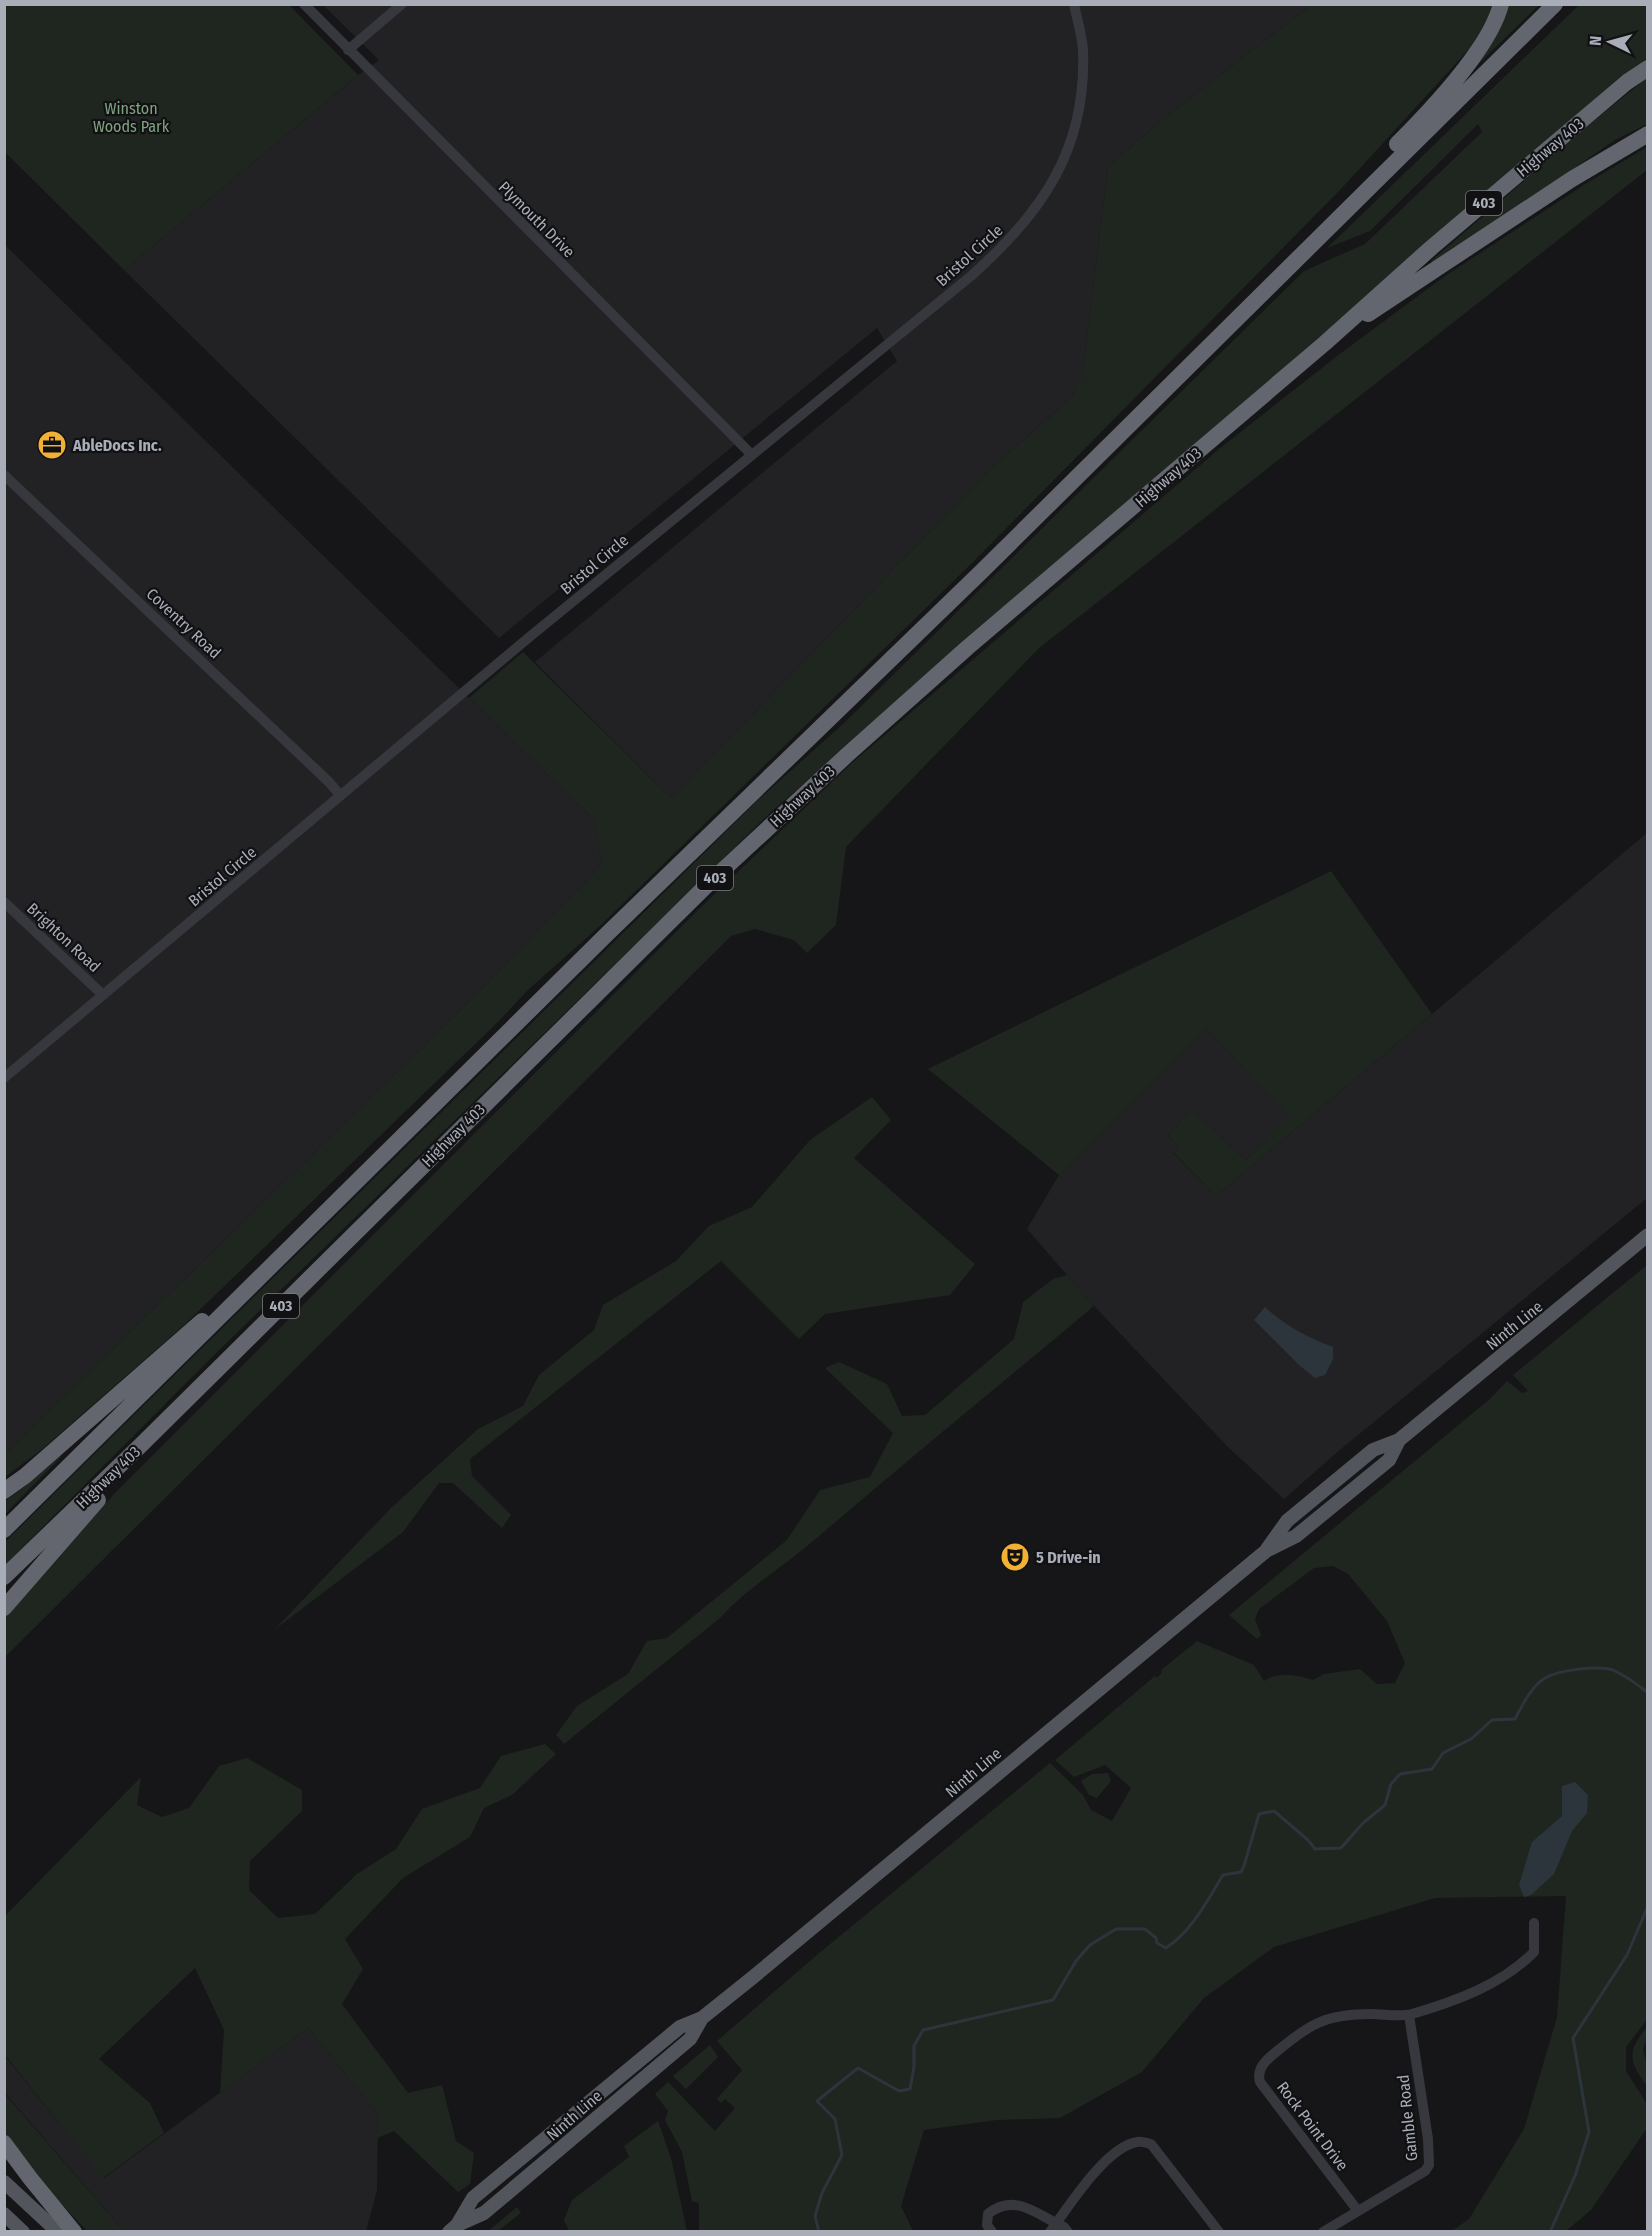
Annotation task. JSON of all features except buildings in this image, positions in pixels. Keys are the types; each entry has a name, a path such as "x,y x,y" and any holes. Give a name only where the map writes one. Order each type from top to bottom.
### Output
{"highway":[{"path":"1329,228 1345,199 1421,119 1474,56 1497,20 1501,4"},
{"name":"403","path":"4,1530 607,934 981,572 1555,4"},
{"name":"Highway 403","path":"4,1577 141,1445 711,881 967,648 1325,343 1440,241 1627,82 1647,68"},
{"path":"1325,343 1572,179 1647,134"},
{"path":"4,1491 25,1476 205,1319 236,1300"},
{"path":"4,1608 94,1505 141,1445"},
{"path":"4,2143 74,2232"}],"main road":[{"name":"Ninth Line","path":"453,2228 473,2198 680,2027 702,2018 1266,1551 1296,1536 1389,1460 1399,1440 1647,1234"},
{"path":"4,2182 58,2232"},
{"path":"4,2214 23,2232"}],"street":[{"name":"Plymouth Drive","path":"304,4 751,454"},
{"path":"348,50 402,4"},
{"name":"Bristol Circle","path":"4,1078 751,454 971,276 1023,226 1042,200 1062,164 1078,110 1083,79 1083,47 1074,4"},
{"name":"Coventry Road","path":"4,475 329,782 340,795"},
{"name":"Brighton Road","path":"4,902 103,995"},
{"name":"Rock Point Drive","path":"1358,2211 1260,2082 1258,2076 1260,2067 1303,2030 1323,2019 1346,2015 1409,2015 1475,1992 1519,1967 1534,1952 1534,1923"},
{"name":"Gamble Road","path":"1323,2232 1425,2171 1429,2165 1428,2139 1409,2015"},
{"path":"1053,2228 1096,2169 1126,2145 1139,2142 1151,2144 1219,2232"},
{"path":"992,2232 987,2225 988,2214 998,2206 1018,2204 1053,2228 1068,2232"}],"shaded area":[{"path":"323,5 1311,5 1166,117 1108,166 1083,373 1071,398 996,464 671,798 535,662 897,361 877,328 499,638 124,270 379,60"},
{"path":"4,244 594,820 602,864 475,996 5,1454"},
{"path":"1647,833 1647,1198 1341,1449 1284,1499 1228,1447 1094,1306 1027,1229 1059,1175 1206,1028 1289,1115 1246,1160 1191,1109 1168,1136 1178,1147 1173,1153 1216,1196"},
{"path":"1265,1307 1280,1320 1297,1330 1333,1347 1333,1359 1325,1375 1315,1378 1254,1320"},
{"path":"1575,1782 1588,1795 1587,1813 1572,1831 1554,1874 1531,1895 1524,1897 1519,1885 1532,1842 1562,1816 1562,1786"},
{"path":"308,2028 378,2114 377,2190 366,2231 124,2231 5,2093 4,2055 104,2178"}],"green space":[{"name":"Winston Woods Park","path":"4,5 289,5 358,75 124,270 5,152"},
{"path":"1311,5 1493,5 1491,13 1470,48 1341,189 973,562 601,925 528,990 497,1023 183,1326 41,1450 5,1477 5,1454 475,996 602,864 594,820 469,698 523,652 671,798 996,464 1071,398 1083,373 1108,166 1166,117"},
{"path":"1506,5 1539,5 1465,77"},
{"path":"1579,5 1647,5 1647,58 1618,79 771,812 210,1359 5,1565 5,1542 758,800 844,723 1304,271 1365,244 1482,132 1478,124 1370,231 1327,248"},
{"path":"1647,78 1647,124 1615,140 1434,264 1431,261 1590,124"},
{"path":"1647,147 1647,170 1038,649 846,847 836,925 807,953 794,940 755,929 731,936 5,1657 5,1617 115,1493 701,907 853,762 1219,449 1341,353 1445,276 1587,183"},
{"path":"1331,871 1432,1014 1216,1196 1173,1152 1178,1147 1168,1136 1191,1109 1246,1160 1288,1115 1206,1028 1059,1175 928,1069"},
{"path":"872,1097 891,1120 854,1158 975,1264 950,1295 825,1314 799,1339 721,1261 470,1459 472,1476 511,1515 502,1528 453,1483 439,1483 403,1532 274,1630 391,1508 478,1429 523,1406 539,1375 594,1330 603,1305 676,1261 709,1226 752,1207 810,1140"},
{"path":"1647,1265 1648,2018 1626,2047 1626,2071 1647,2104 1647,2128 1591,2210 1566,2231 1452,2231 1469,2219 1524,2129 1557,2017 1566,1896 1435,1898 1274,1947 1204,1998 1142,2072 1060,2118 997,2120 924,2130 901,2206 913,2231 699,2231 699,2203 692,2201 682,2152 665,2120 668,2111 655,2094 668,2082 715,2131 735,2108 725,2099 721,2103 717,2099 742,2070 717,2041 818,1954 1050,1763 1083,1795 1091,1810 1112,1821 1131,1788 1105,1765 1074,1777 1055,1760 1155,1676 1157,1678 1161,1670 1197,1641 1254,1665 1264,1681 1281,1675 1294,1675 1313,1680 1324,1674 1360,1669 1377,1684 1395,1683 1405,1663 1387,1621 1348,1574 1333,1566 1314,1568 1259,1609 1255,1619 1261,1635 1257,1639 1229,1615 1491,1398 1507,1381 1522,1393 1528,1391 1513,1375"},
{"path":"1067,1275 1094,1306 806,1547 755,1586 720,1618 564,1744 556,1735 577,1706 628,1674 647,1641 667,1638 787,1540 820,1490 870,1477 893,1433 825,1368 839,1362 887,1384 902,1416 925,1415 1014,1339 1023,1302 1053,1279"},
{"path":"59,1455 61,1457 5,1514 5,1501"},
{"path":"545,1744 556,1754 512,1795 484,1808 470,1837 403,1878 345,1939 363,1969 342,2004 408,2093 442,2085 456,2141 474,2153 470,2184 458,2192 394,2131 377,2138 378,2114 308,2028 220,2093 224,2030 195,1968 99,2059 150,2103 164,2133 103,2178 5,2055 5,1916 141,1777 137,1805 162,1817 189,1808 219,1766 247,1758 302,1790 302,1811 250,1861 249,1890 278,1918 315,1914 357,1874 396,1849 422,1809 480,1788 501,1756"},
{"path":"1108,1773 1111,1781 1097,1798 1089,1795 1081,1781 1092,1774"},
{"path":"1647,2027 1647,2039 1643,2049 1647,2067 1647,2086 1636,2070 1632,2056 1640,2035"},
{"path":"710,2045 718,2057 686,2089 673,2076"},
{"path":"4,2093 124,2231 87,2231 12,2152 5,2143"},
{"path":"658,2121 671,2158 687,2231 569,2231 564,2220 572,2200 629,2157 624,2146"},
{"path":"517,2207 521,2213 498,2231 488,2231"}],"waterway":[{"path":"819,2232 815,2216 822,2193 842,2155 835,2119 817,2101 858,2068 899,2091 910,2089 914,2067 914,2046 923,2030 1053,2000 1076,1961 1090,1945 1116,1929 1145,1929 1156,1938 1157,1943 1166,1948 1184,1933 1205,1905 1223,1875 1241,1872 1259,1814 1274,1811 1308,1840 1315,1849 1341,1848 1363,1823 1385,1805 1391,1784 1400,1774 1432,1769 1443,1753 1471,1739 1492,1720 1515,1719 1531,1691 1551,1675 1589,1668 1613,1670 1648,1693"},
{"path":"1550,2232 1575,2176 1589,2132 1573,2038 1627,1955 1648,1906"}],"place":[{"name":"AbleDocs Inc.","path":"52,445"},
{"name":"5 Drive-in","path":"1015,1557"}]}
